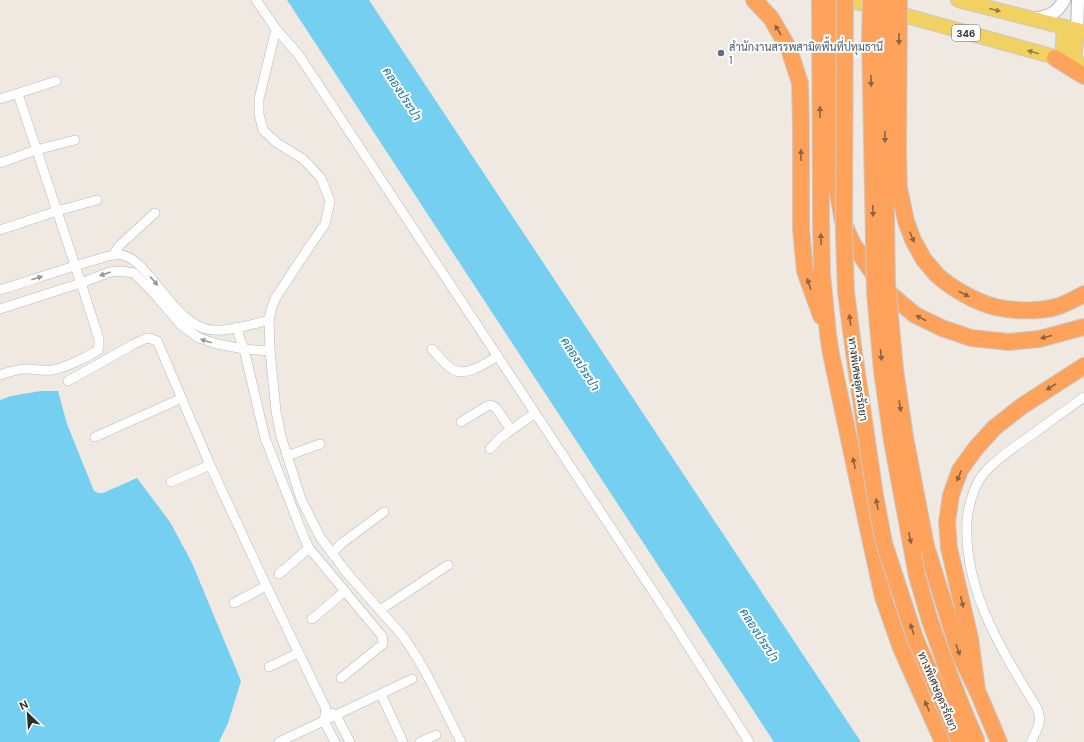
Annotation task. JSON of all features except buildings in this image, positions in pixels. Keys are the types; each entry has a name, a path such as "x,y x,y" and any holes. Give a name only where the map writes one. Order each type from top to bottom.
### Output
{"highway":[{"path":"754,0 771,18 790,49 800,83 801,230 805,271 828,334"},
{"path":"820,0 822,274 828,334 834,370 883,597 901,648 943,742"},
{"path":"836,0 834,142 836,177 843,222 853,244 883,288 916,315 942,328 971,338 1009,342 1039,339 1084,327"},
{"name":"ทางพิเศษอุดรรัถยา","path":"845,0 844,236 846,292 875,495 884,543 915,638 960,742"},
{"name":"ทางพิเศษอุดรรัถยา","path":"871,0 870,39 875,293 882,371 891,433 917,576 930,621 948,671 977,742"},
{"path":"886,0 885,145 887,283 895,369 905,437 926,546 960,655 999,742"},
{"path":"899,0 899,188 906,221 913,240 924,260 938,276 956,289 994,307 1016,310 1038,310 1055,307 1084,294"},
{"path":"1069,61 1084,76"},
{"path":"977,690 970,638 949,548 947,522 951,495 960,470 976,448 994,428 1022,406 1084,366"}],"main road":[{"name":"346","path":"849,0 1069,61"},
{"path":"958,0 1033,19 1077,27"},
{"path":"1065,0 1077,27"},
{"path":"1033,19 1054,13 1060,8 1065,0"},
{"path":"1069,61 1077,27 1078,2"}],"street":[{"path":"256,0 276,29 298,54 662,605 749,742"},
{"path":"276,29 259,99 259,114 263,130 277,143 303,159 321,178 330,201 325,224 275,299 270,320 270,351 276,411 281,436 301,499 320,537 347,573 408,643 425,671 459,741"},
{"path":"0,99 56,81"},
{"path":"0,375 25,369 53,370 92,354 98,350 99,345 99,339 81,283 18,94"},
{"path":"0,163 36,150 75,140"},
{"path":"0,230 56,211 97,200"},
{"path":"113,255 120,245 155,213"},
{"path":"0,290 75,265 113,255 121,255 131,258 144,269 183,316 201,328 213,330 270,320"},
{"path":"0,309 110,272 121,271 134,273 181,325 199,338 216,344 244,349 270,351"},
{"path":"237,327 244,349 265,438 309,548 382,636 383,644 341,678"},
{"path":"68,381 147,338 156,341 210,464 298,653 326,709 336,715 350,742"},
{"path":"432,349 452,369 461,372 482,365 498,356"},
{"path":"1031,742 1040,724 1039,713 990,626 973,582 966,536 968,509 974,490 984,473 1008,452 1084,397"},
{"path":"95,437 182,398"},
{"path":"461,422 491,405 496,408 511,430"},
{"path":"490,449 500,438 535,413"},
{"path":"288,456 320,444"},
{"path":"171,482 210,464"},
{"path":"332,553 342,543 384,512"},
{"path":"279,574 309,548"},
{"path":"380,610 448,565"},
{"path":"234,602 266,586"},
{"path":"312,619 345,591"},
{"path":"269,667 298,653"},
{"path":"279,742 412,679"},
{"path":"381,694 403,742"},
{"path":"326,709 324,721 335,742"},
{"path":"420,742 436,735"}],"water":[{"name":"คลองประปา","path":"287,0 369,0 861,742 774,742"},
{"path":"41,391 58,391 67,424 94,491 103,493 137,478 170,522 192,563 241,681 228,723 219,742 0,742 0,400 11,396"}],"place":[{"name":"สำนักงานสรรพสามิตพื้นที่ปทุมธานี 1","path":"721,53"}]}
